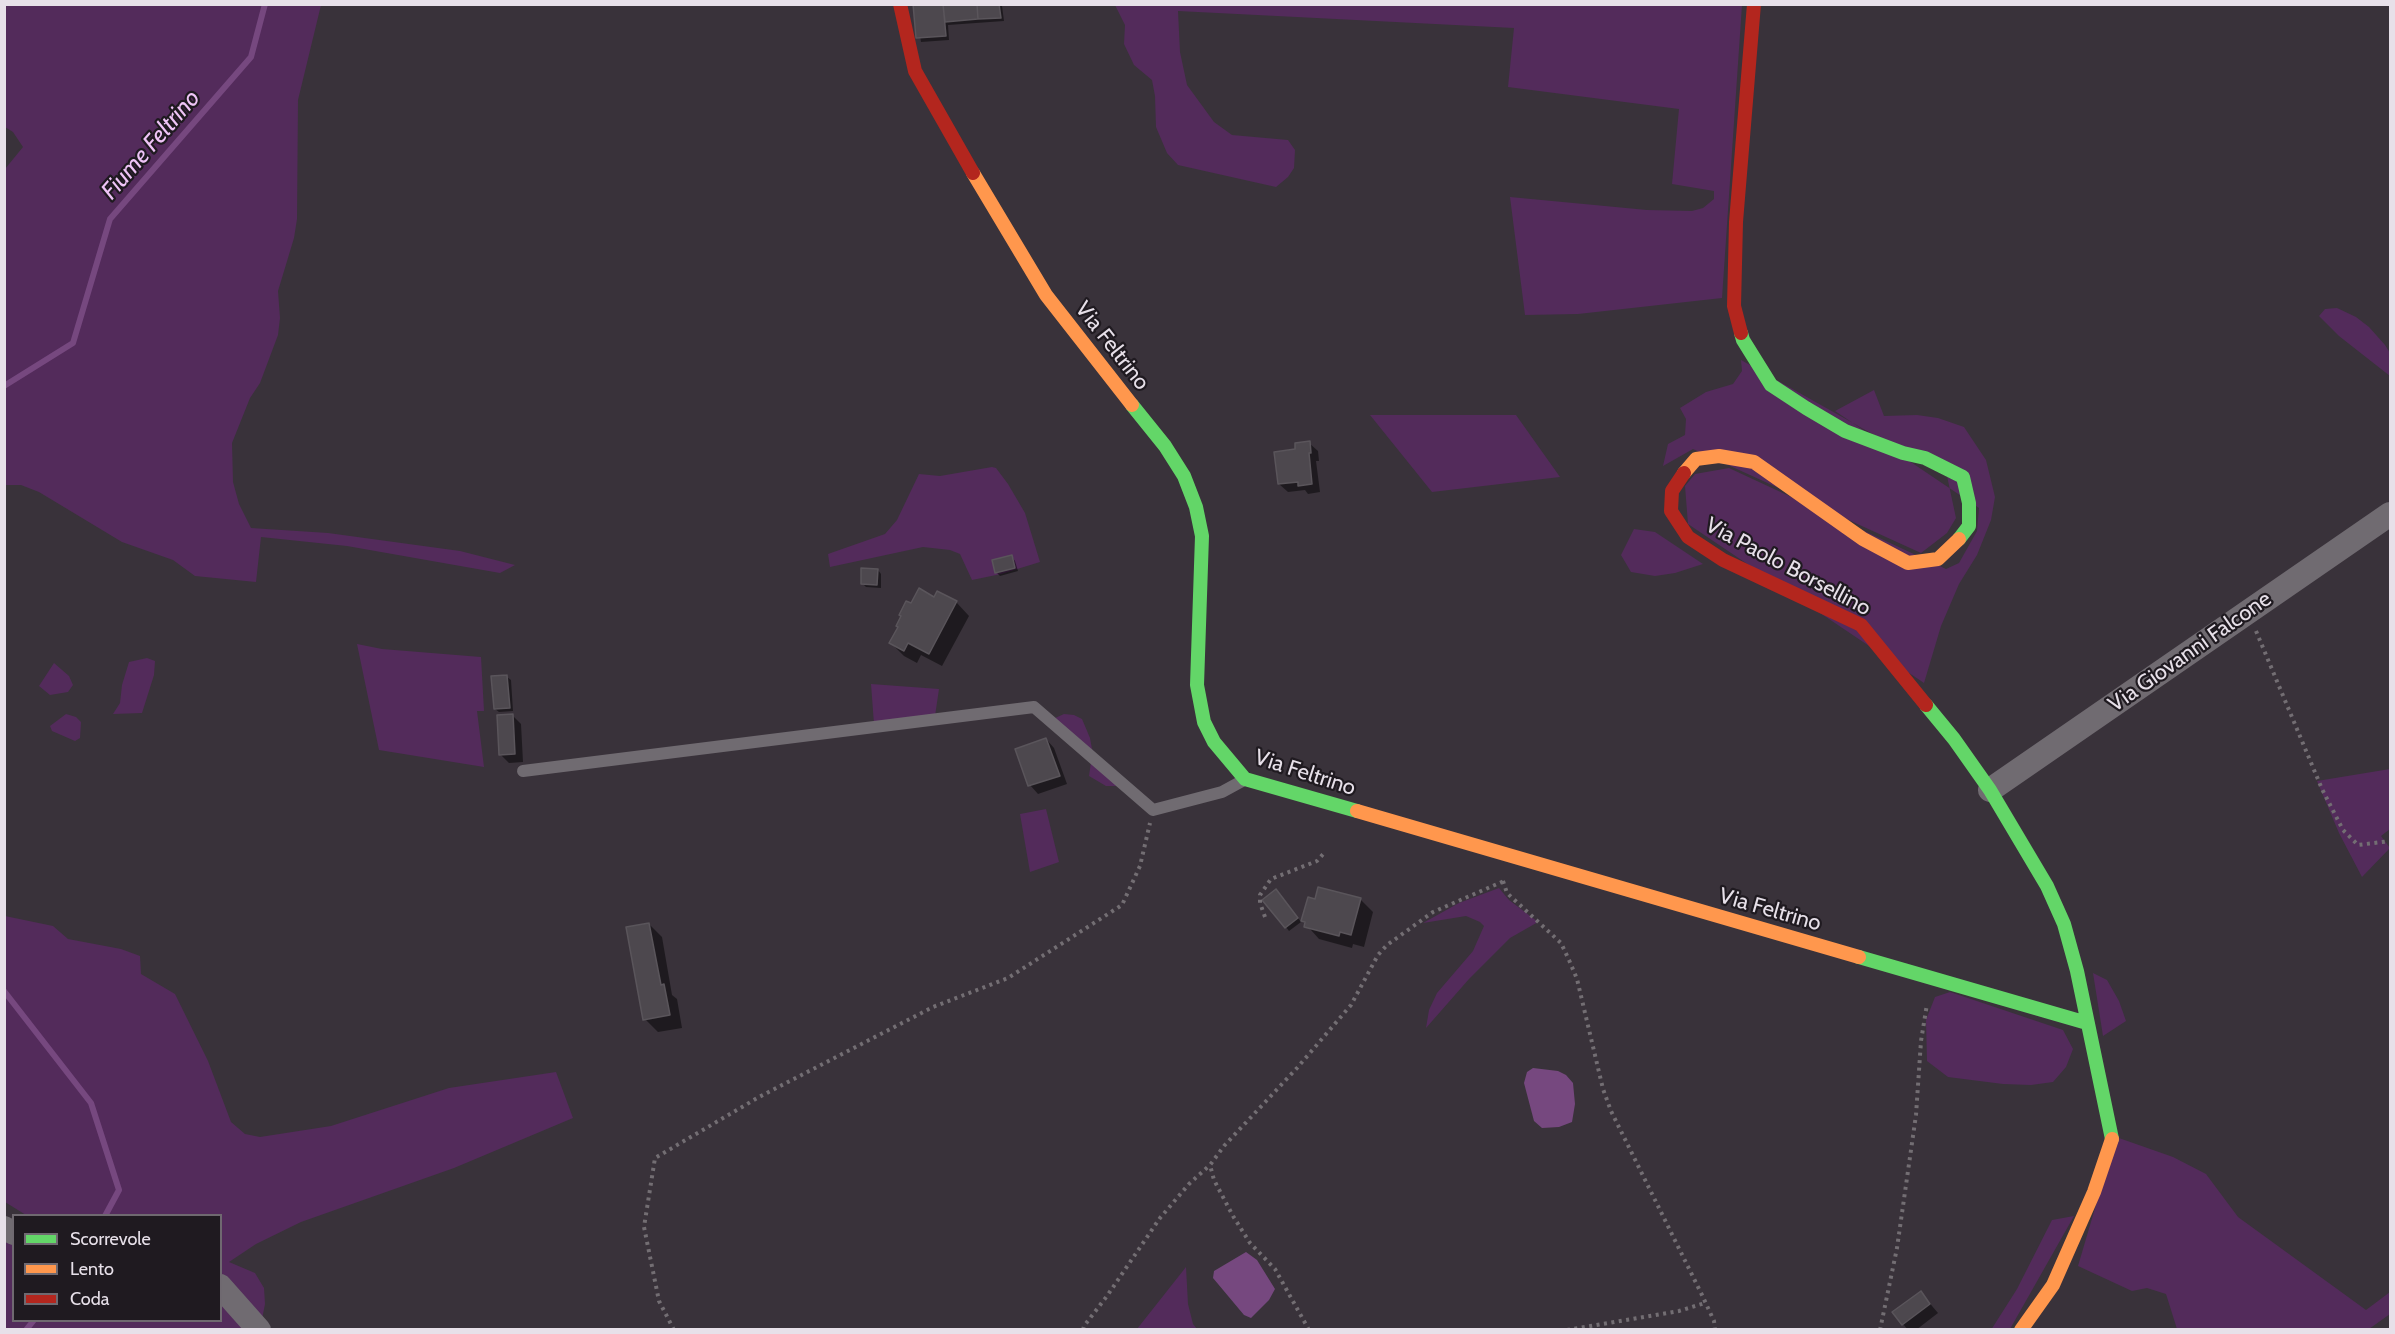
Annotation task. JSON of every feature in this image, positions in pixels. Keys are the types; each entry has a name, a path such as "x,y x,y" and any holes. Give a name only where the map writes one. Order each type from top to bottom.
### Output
{"street":[{"name":"Via Feltrino","path":"900,4 915,71 1005,228 1046,294 1092,356 1165,446 1184,476 1196,507 1202,536 1197,685 1204,722 1214,742 1245,779 2087,1023"},
{"name":"Via Paolo Borsellino","path":"1754,4 1736,222 1734,306 1743,340 1771,385 1806,408 1845,431 1903,453 1925,458 1963,477 1969,502 1969,526 1956,543 1938,559 1908,563 1863,539 1754,462 1719,456 1696,459 1686,469 1672,490 1671,511 1688,537 1723,560 1861,625 1954,739 1990,790 2047,886 2064,924 2077,971 2112,1141 2094,1192 2053,1285 2021,1329"},
{"name":"Via Giovanni Falcone","path":"1990,790 2391,514"},
{"path":"222,1288 259,1329"}],"lane":[{"path":"522,771 1034,707 1153,810 1222,792 1245,779"}],"path":[{"path":"2247,612 2322,789 2343,830 2358,845 2391,841"},
{"path":"674,1329 659,1301 644,1227 655,1158 759,1097 933,1006 1008,978 1122,905 1140,866 1153,810"},
{"path":"1265,917 1260,895 1271,879 1317,861 1325,852"},
{"path":"1083,1329 1160,1218 1297,1068 1351,1005 1378,955 1387,945 1433,912 1503,881 1520,860"},
{"path":"1503,881 1506,892 1561,943 1577,979 1598,1070 1611,1111 1714,1321 1715,1329"},
{"path":"1880,1329 1897,1248 1912,1142 1930,978"},
{"path":"1210,1165 1214,1180 1233,1216 1250,1243 1275,1269 1308,1329"},
{"path":"1567,1329 1679,1311 1705,1303"}],"shaded area":[{"path":"4,5 321,5 298,100 297,219 294,238 278,291 280,318 278,335 260,383 250,398 232,443 233,482 239,504 251,528 328,533 460,551 515,565 500,573 347,546 261,537 256,582 195,576 173,560 122,542 39,492 21,485 5,485 5,169 23,147 13,132 5,127"},
{"path":"1115,5 1742,5 1722,298 1578,314 1525,315 1510,197 1647,210 1692,211 1703,208 1714,199 1714,191 1672,184 1679,109 1508,87 1514,28 1178,11 1180,52 1187,85 1214,122 1232,135 1288,140 1295,150 1294,168 1288,177 1276,187 1178,165 1167,153 1156,127 1152,80 1134,65 1124,44 1125,25"},
{"path":"2337,308 2356,317 2369,327 2385,345 2390,353 2390,376 2339,336 2319,316 2325,309"},
{"path":"1741,360 1947,476 1956,518 1947,533 1921,553 1693,449 1663,466 1668,444 1685,435 1686,419 1680,408 1706,392 1733,384 1742,371"},
{"path":"1874,390 1884,416 1917,415 1938,418 1964,427 1986,460 1995,497 1991,520 1977,555 1959,584 1941,626 1924,683 1688,524 1685,486 1695,474 1729,468 1946,569 1959,563 1977,531 1979,508 1835,411"},
{"path":"1370,415 1516,415 1560,477 1432,492"},
{"path":"996,468 1008,484 1025,513 1040,562 972,580 960,554 950,550 923,547 830,567 828,554 885,534 897,520 919,474 940,476"},
{"path":"1634,529 1655,532 1703,564 1675,573 1655,576 1631,572 1621,555"},
{"path":"357,644 382,649 481,657 484,711 477,711 484,767 379,750"},
{"path":"147,658 155,661 154,675 142,713 113,714 120,703 122,685 129,662"},
{"path":"54,663 69,676 73,685 68,692 50,695 39,686"},
{"path":"871,684 939,689 935,716 874,724"},
{"path":"66,714 76,717 81,722 80,738 75,741 52,731 50,726"},
{"path":"1064,714 1082,719 1092,749 1124,782 1115,786 1106,786 1089,776 1091,762 1053,719"},
{"path":"2390,769 2390,829 2381,836 2390,848 2362,877 2339,833 2317,781"},
{"path":"1046,809 1059,862 1030,872 1020,814"},
{"path":"1499,888 1509,900 1538,922 1510,938 1469,979 1426,1028 1429,1010 1437,993 1473,951 1484,926 1466,916 1423,923 1459,903"},
{"path":"5,916 53,926 68,939 121,949 140,956 141,974 175,994 208,1061 231,1122 245,1134 260,1137 331,1126 449,1088 556,1072 573,1118 454,1168 301,1222 256,1244 229,1262 255,1273 264,1288 265,1304 260,1329 5,1329 4,1235 12,1239 12,1322 222,1322 222,1214 24,1214 5,1202"},
{"path":"2093,973 2107,980 2119,1001 2126,1021 2103,1036"},
{"path":"1950,992 2063,1030 2073,1049 2066,1067 2053,1082 2031,1085 1948,1077 1927,1061 1926,1020 1935,997"},
{"path":"1533,1068 1558,1071 1566,1075 1573,1083 1575,1104 1572,1122 1559,1127 1542,1128 1534,1121 1524,1083 1527,1072"},
{"path":"2116,1137 2173,1157 2206,1174 2238,1217 2366,1310 2390,1292 2390,1314 2369,1329 2177,1329 2166,1294 2147,1288 2132,1291 2078,1266"},
{"path":"2074,1216 2010,1329 1991,1330 2017,1289 2052,1220"},
{"path":"1246,1252 1257,1260 1275,1289 1269,1300 1251,1318 1244,1315 1213,1278 1214,1271"},
{"path":"1186,1267 1188,1304 1193,1324 1197,1329 1137,1329"}],"building":[{"path":"913,4 943,4 946,36 916,38"},
{"path":"943,4 977,4 978,19 945,22"},
{"path":"977,4 999,4 1001,18 978,19"},
{"path":"1310,441 1312,484 1298,486 1298,482 1278,484 1274,452 1295,449 1295,443"},
{"path":"1012,555 1015,568 995,573 992,560"},
{"path":"861,568 878,569 877,585 861,584"},
{"path":"919,588 934,597 937,591 957,601 929,654 908,643 904,651 889,643 898,627 896,626 901,616 899,615 906,601 911,603"},
{"path":"507,675 510,708 494,709 491,676"},
{"path":"513,714 515,754 499,755 497,715"},
{"path":"1046,738 1060,776 1028,786 1015,749"},
{"path":"1318,887 1361,898 1351,935 1340,932 1339,936 1304,927 1305,922 1301,921 1308,897 1315,899"},
{"path":"1276,889 1298,918 1285,928 1262,900"},
{"path":"649,923 661,985 664,984 670,1015 643,1020 626,927"},
{"path":"1921,1291 1930,1304 1902,1325 1892,1312"}],"waterway":[{"name":"Fiume Feltrino","path":"4,386 73,343 110,219 251,57 265,4"},
{"name":"Fiume Feltrino","path":"4,991 91,1103 119,1190 106,1214"},
{"name":"Fiume Feltrino","path":"26,1330 32,1322"}],"traffic: fast":[{"path":"1741,333 1771,385 1806,408 1845,431 1903,453 1925,458 1963,477 1969,503 1969,526 1959,539"},
{"path":"1132,405 1165,446 1184,476 1196,507 1202,536 1197,685 1204,722 1214,742 1245,779 1357,811"},
{"path":"1926,705 1954,739 1990,790 2047,886 2064,924 2077,971 2112,1139"},
{"path":"1859,957 2087,1023"}],"traffic: slow":[{"path":"973,173 1046,295 1132,405"},
{"path":"1684,473 1696,459 1719,456 1754,462 1863,539 1908,563 1938,559 1959,539"},
{"path":"1357,811 1859,957"},
{"path":"2021,1330 2053,1285 2094,1192 2112,1139"}],"traffic: jam":[{"path":"900,4 915,71 973,173"},
{"path":"1741,333 1734,306 1736,222 1754,4"},
{"path":"1684,473 1672,491 1671,511 1688,537 1723,560 1861,625 1926,705"}]}
